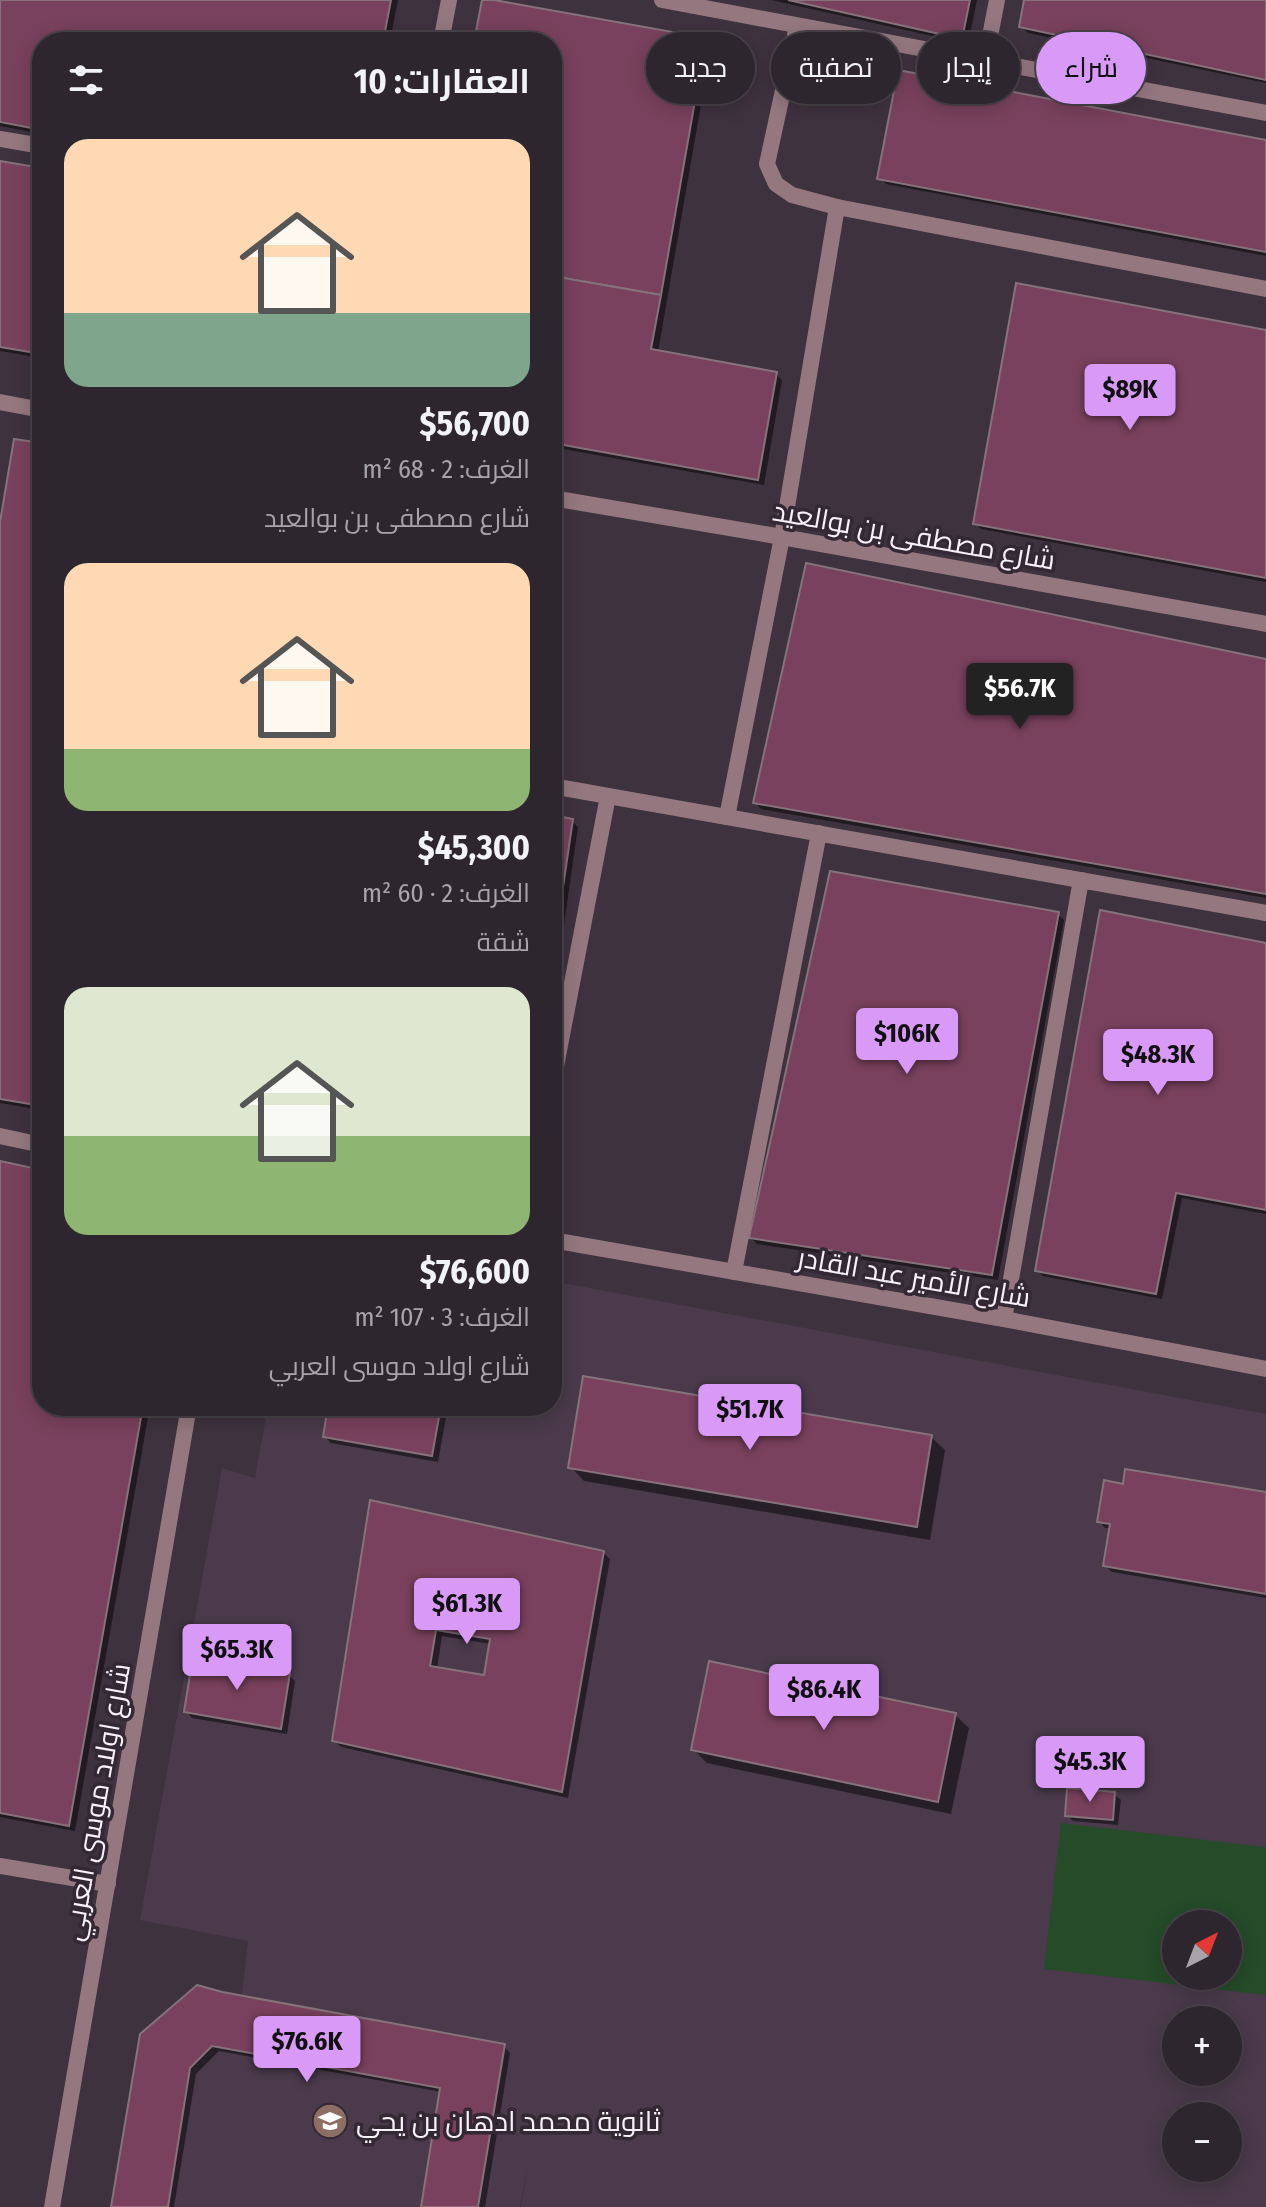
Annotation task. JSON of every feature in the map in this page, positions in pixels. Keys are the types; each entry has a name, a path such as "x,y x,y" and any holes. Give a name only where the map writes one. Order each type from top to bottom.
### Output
{"street":[{"path":"443,32 449,0"},
{"path":"662,0 917,49"},
{"path":"991,32 997,0"},
{"path":"797,26 767,164 776,184 792,195 837,207 1266,289"},
{"path":"1020,68 1266,113"},
{"path":"0,139 32,144"},
{"path":"727,817 782,537 837,207"},
{"path":"0,402 32,408"},
{"name":"شارع مصطفى بن بوالعيد","path":"562,500 1266,624"},
{"path":"562,788 1266,913"},
{"path":"562,1035 608,796"},
{"path":"734,1272 819,833"},
{"path":"1004,1319 1081,880"},
{"path":"0,1136 32,1143"},
{"name":"شارع الأمير عبد القادر","path":"562,1242 1004,1319 1266,1369"},
{"name":"شارع اولاد موسى العربي","path":"52,2207 187,1416"},
{"path":"0,1866 108,1884"}],"shaded area":[{"path":"562,1283 1266,1414 1266,2207 521,2207 528,2164 520,2207 110,2207 140,2034 197,1985 242,1994 248,1941 140,1920 222,1468 255,1478 266,1416 562,1416"}],"green space":[{"path":"1061,1823 1266,1847 1266,1995 1223,1990 1242,1990 1242,1910 1162,1910 1162,1983 1044,1969"}],"building":[{"path":"0,0 391,0 385,32 32,32 32,128 0,122"},
{"path":"482,0 673,32 646,32 646,104 694,104 661,295 562,278 562,32 476,32"},
{"path":"788,0 970,0 963,32 931,32"},
{"path":"1024,0 1266,0 1266,80 1146,54 1146,32 1042,32 1019,27"},
{"path":"901,71 917,74 917,104 1020,104 1020,93 1036,96 1036,104 1077,104 1266,140 1266,252 877,179 891,104 901,104"},
{"path":"0,161 32,166 32,352 0,347"},
{"path":"562,278 661,295 651,349 777,372 758,480 562,445"},
{"path":"1016,283 1266,330 1266,578 973,524"},
{"path":"14,439 32,442 32,1104 0,1099 0,522"},
{"path":"806,563 1266,659 1266,894 753,803"},
{"path":"562,817 573,819 562,894"},
{"path":"830,871 1059,912 992,1275 749,1238"},
{"path":"1100,910 1266,943 1266,1210 1176,1193 1156,1294 1035,1271"},
{"path":"0,1161 32,1168 32,1416 141,1416 69,1826 0,1813"},
{"path":"583,1376 932,1435 917,1527 568,1468"},
{"path":"326,1416 439,1416 432,1456 323,1437"},
{"path":"1125,1469 1266,1492 1266,1594 1103,1566 1110,1524 1097,1522 1104,1480 1123,1484"},
{"path":"370,1500 604,1551 562,1792 332,1741","holes":["436,1630 490,1639 484,1675 430,1666"]},
{"path":"193,1656 290,1673 281,1729 184,1712"},
{"path":"709,1661 956,1713 938,1802 691,1750"},
{"path":"1067,1788 1115,1792 1113,1820 1065,1816"},
{"path":"197,1985 505,2044 478,2207 421,2207 440,2088 212,2046 190,2068 168,2207 111,2207 140,2034"}],"place":[{"name":"ثانوية محمد ادهان بن يحي","path":"330,2121"}]}
